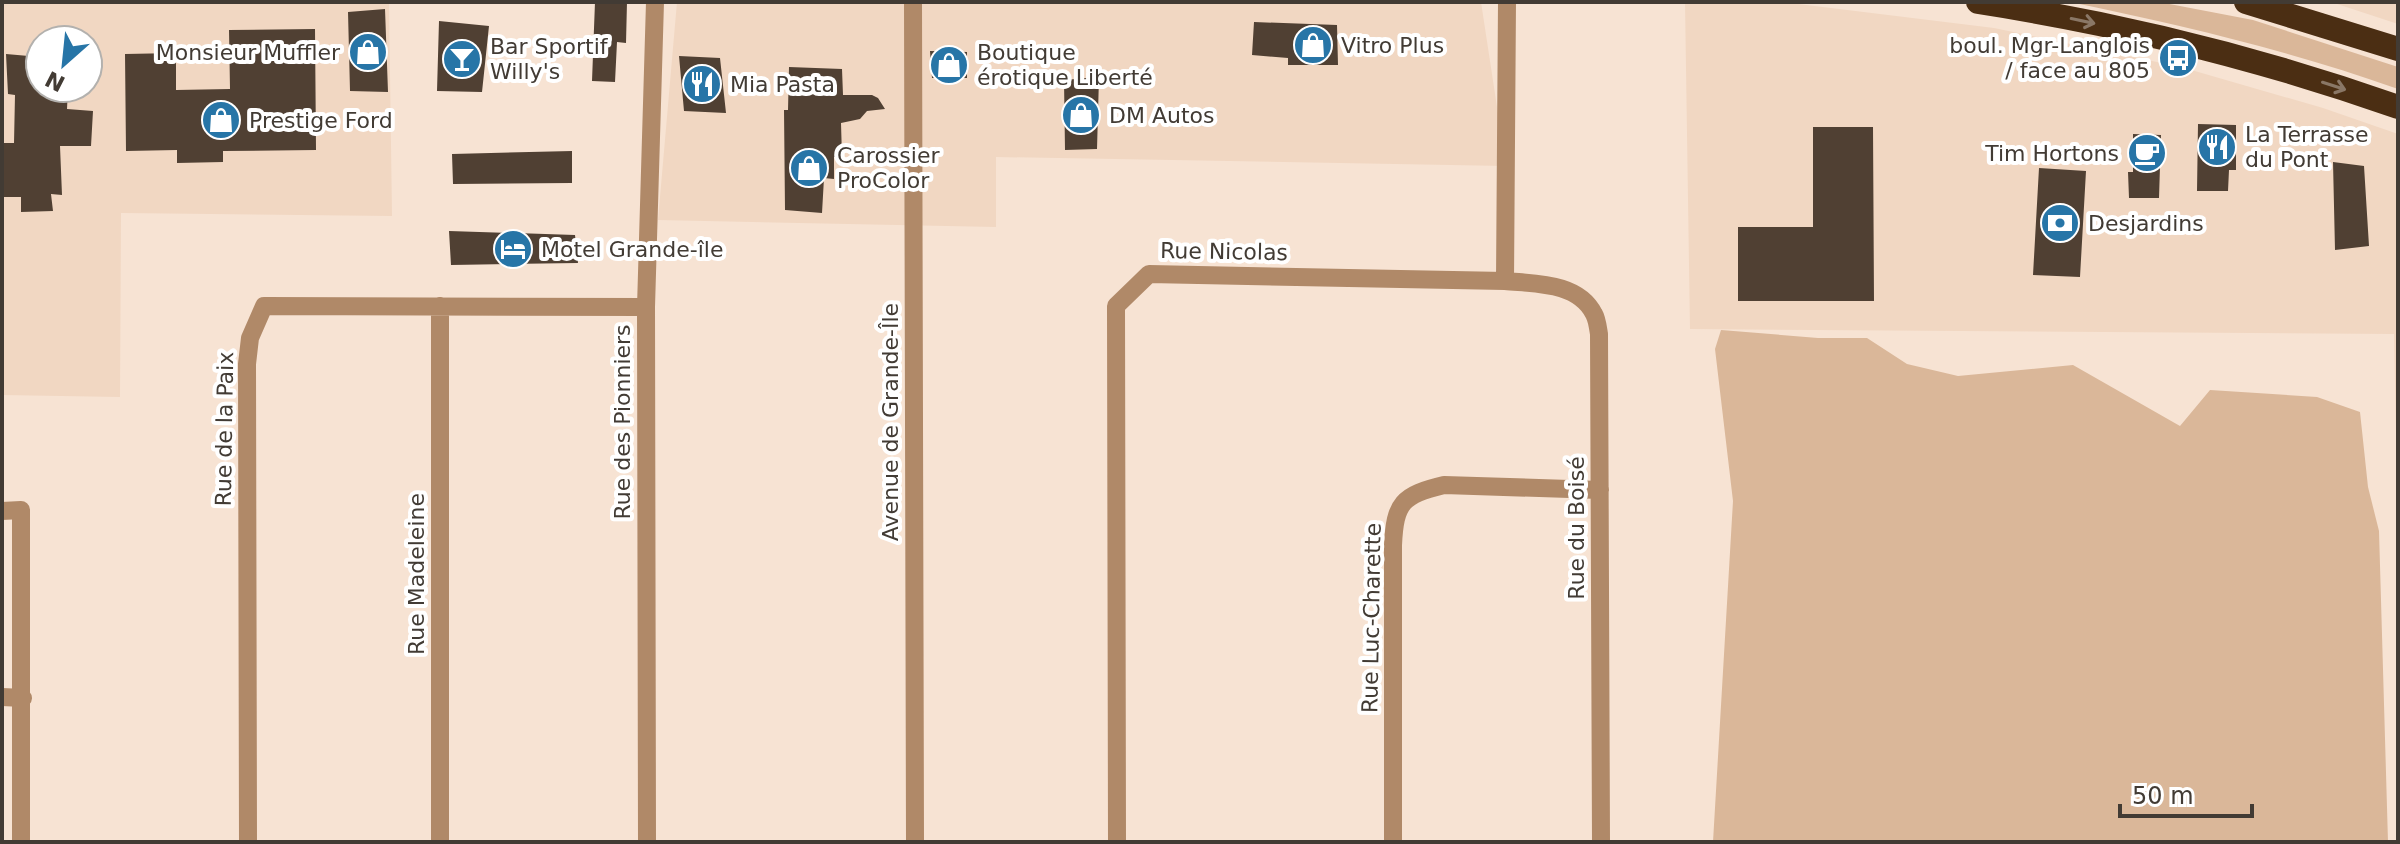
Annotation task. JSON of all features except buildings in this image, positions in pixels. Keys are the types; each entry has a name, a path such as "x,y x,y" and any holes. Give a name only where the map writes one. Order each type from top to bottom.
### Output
{"highway":[{"path":"1978,2 2028,6 2221,52 2398,107"},
{"path":"2246,2 2398,49"}],"street":[{"name":"Rue des Pionniers","path":"647,842 646,307 655,2"},
{"name":"Avenue de Grande-Île","path":"913,2 915,842"},
{"path":"1505,281 1507,2"},
{"name":"Rue Nicolas","path":"1117,842 1116,306 1149,274 1505,281"},
{"name":"Rue du Boisé","path":"1505,281 1558,287 1579,297 1594,314 1599,334 1601,842"},
{"name":"Rue de la Paix","path":"248,842 247,364 250,338 264,306 646,307"},
{"name":"Rue Madeleine","path":"440,306 440,842"},
{"name":"Rue Luc-Charette","path":"1393,842 1393,545 1395,519 1404,500 1444,485 1600,490"},
{"path":"12,510 23,698 21,842"},
{"path":"2,697 23,698"}],"shaded area":[{"path":"2,2 389,2 392,216 121,213 120,397 2,395"},
{"path":"677,2 1481,2 1506,166 996,157 996,227 658,220"},
{"path":"1685,2 1782,2 1994,28 2181,67 2323,108 2398,134 2398,530 2394,334 1690,329"},
{"path":"2070,2 2159,2 2253,20 2398,67 2398,89 2236,40"},
{"path":"2331,2 2398,2 2398,24"},
{"path":"1721,330 1818,338 1867,338 1907,364 1958,376 2073,365 2180,426 2210,390 2317,397 2360,412 2368,487 2379,531 2388,842 1713,842 1733,501 1715,349"}],"place":[{"name":"Vitro Plus","path":"1313,45"},
{"name":"Monsieur Muffler","path":"368,52"},
{"name":"boul. Mgr-Langlois / face au 805","path":"2178,58"},
{"name":"Bar Sportif Willy's","path":"462,59"},
{"name":"Boutique érotique Liberté","path":"949,65"},
{"name":"Mia Pasta","path":"702,84"},
{"name":"DM Autos","path":"1081,115"},
{"name":"Prestige Ford","path":"221,120"},
{"name":"La Terrasse du Pont","path":"2217,147"},
{"name":"Tim Hortons","path":"2147,153"},
{"name":"Carossier ProColor","path":"809,168"},
{"name":"Desjardins","path":"2060,223"},
{"name":"Motel Grande-île","path":"513,249"}]}
